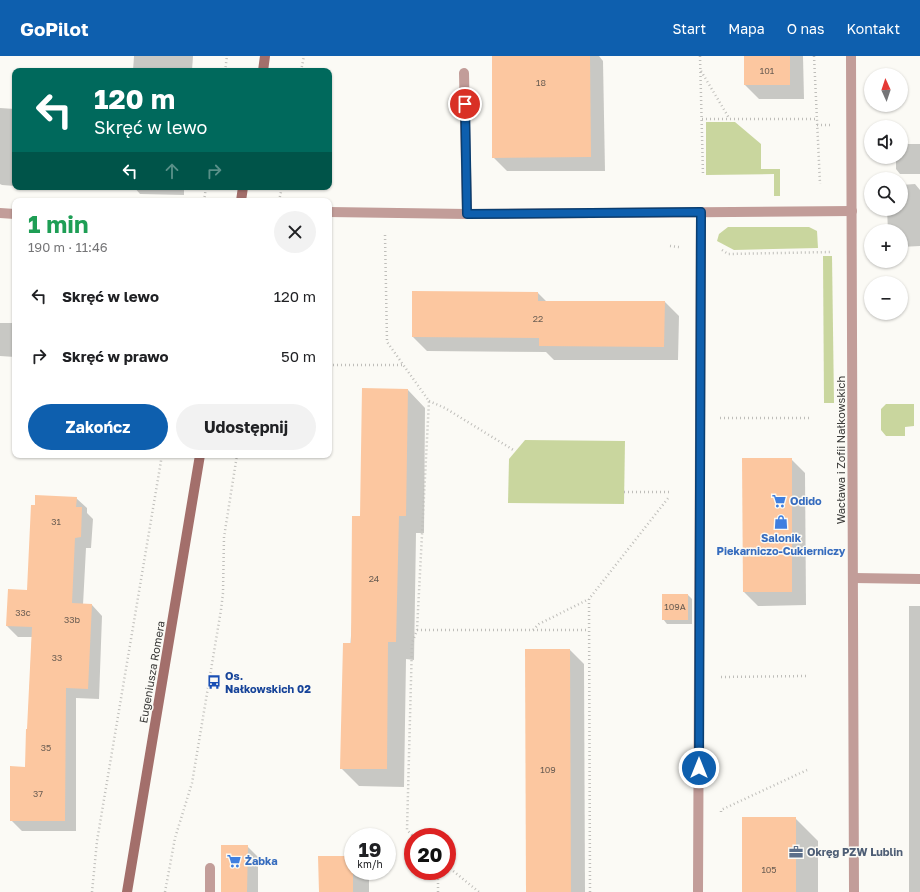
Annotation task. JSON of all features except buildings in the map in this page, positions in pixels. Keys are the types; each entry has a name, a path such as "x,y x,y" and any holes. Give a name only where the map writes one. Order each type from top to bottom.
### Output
{"street":[{"path":"264,68 266,56"},
{"name":"Wacława i Zofii Nałkowskich","path":"851,56 854,892"},
{"path":"464,73 467,214"},
{"path":"332,212 467,214 852,211"},
{"path":"698,892 701,212"},
{"path":"0,213 12,214"},
{"name":"Eugeniusza Romera","path":"127,892 199,458"},
{"path":"854,578 920,579"},
{"path":"210,868 210,892"}],"path":[{"path":"225,68 227,56"},
{"path":"302,68 304,56"},
{"path":"700,56 703,175"},
{"path":"814,56 820,184"},
{"path":"700,69 729,119"},
{"path":"702,119 817,119"},
{"path":"817,125 831,125"},
{"path":"384,232 387,342 429,401 445,408 515,451"},
{"path":"670,246 716,247 728,254 832,252"},
{"path":"332,365 404,365"},
{"path":"407,828 412,643 417,630 429,401"},
{"path":"720,418 809,418"},
{"path":"92,892 98,841 162,458"},
{"path":"165,892 175,838 192,783 223,593 224,537 237,458"},
{"path":"624,492 669,492"},
{"path":"532,630 539,624 589,599 669,497"},
{"path":"589,599 590,892"},
{"path":"417,630 589,630"},
{"path":"718,677 808,676"},
{"path":"721,818 721,810 807,770"},
{"path":"456,873 479,892"},
{"path":"438,880 438,892"}],"green space":[{"path":"706,122 735,122 761,144 761,169 780,169 780,196 774,196 774,174 706,175"},
{"path":"728,227 809,227 817,231 818,248 734,250 717,241 719,234"},
{"path":"823,256 832,256 834,403 824,403"},
{"path":"886,404 914,404 914,426 905,427 905,436 886,436 881,430 881,409"},
{"path":"525,440 625,441 624,504 508,503 509,459"}],"place":[{"name":"Odido","path":"779,501"},
{"name":"Salonik Piekarniczo-Cukierniczy","path":"781,522"},
{"name":"Os. Nałkowskich 02","path":"214,682"},
{"name":"Okręg PZW Lublin","path":"796,852"},
{"name":"Żabka","path":"234,861"}],"route":[{"path":"465,104 467,214 701,212 699,768"}]}
